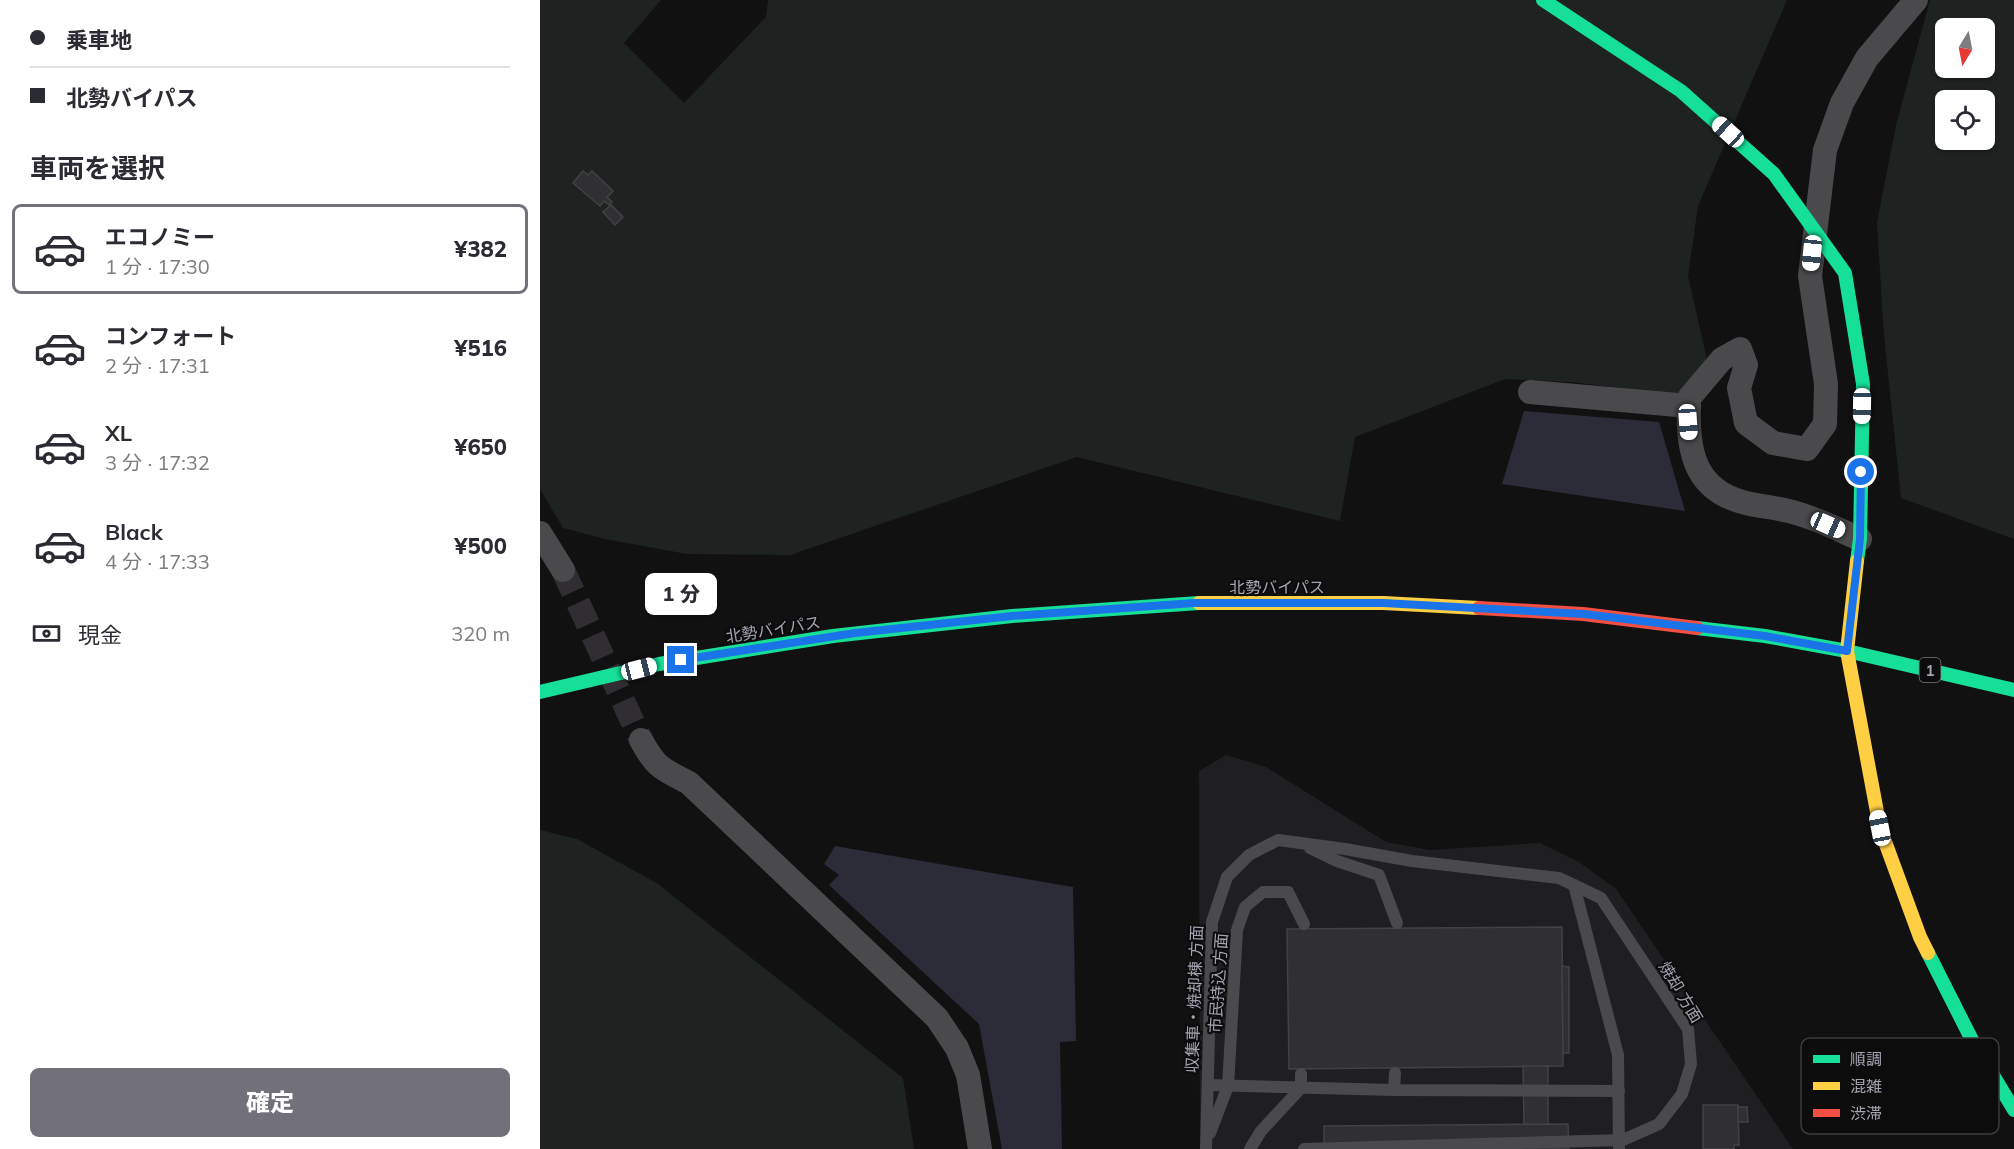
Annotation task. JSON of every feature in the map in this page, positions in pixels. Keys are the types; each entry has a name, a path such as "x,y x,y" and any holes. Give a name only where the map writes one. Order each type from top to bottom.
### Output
{"main road":[{"path":"1543,0 1681,91 1774,174 1845,273 1863,384 1860,539 1847,651 1880,828 1920,937 1971,1038"},
{"name":"北勢バイパス","path":"540,693 659,664 833,636 1012,616 1194,603 1383,603 1584,614 1765,636 1847,651 2014,690"},
{"path":"1999,1085 2014,1110"}],"street":[{"path":"1860,539 1812,518 1732,498 1708,483 1698,471 1692,451 1689,432 1689,398 1714,368 1740,349 1746,365 1739,388 1746,423 1773,443 1807,449 1825,424 1826,384 1810,276 1825,150 1842,103 1867,58 1916,0"},
{"path":"1530,392 1689,406"},
{"path":"540,533 563,570"},
{"path":"641,740 652,760 665,771 689,783 937,1018 957,1048 968,1075 980,1149"}],"lane":[{"name":"収集車・焼却棟 方面","path":"1206,1146 1212,922 1227,877 1249,855 1278,840 1304,845"},
{"name":"焼却 方面","path":"1304,845 1346,849 1412,861 1559,878 1601,898 1688,1029 1691,1064 1683,1094 1659,1124 1623,1140 1304,1149"},
{"path":"1304,845 1337,861 1379,875 1397,923"},
{"path":"1574,885 1618,1054 1619,1149"},
{"name":"市民持込 方面","path":"1206,1146 1228,1086 1237,930 1245,907 1263,892 1288,892 1304,924"},
{"path":"1394,1090 1395,1073"},
{"path":"1250,1149 1261,1131 1301,1088 1301,1074"},
{"path":"1208,1085 1394,1090 1619,1091"}],"shaded area":[{"path":"540,0 661,0 624,43 684,103 766,17 768,0 1787,0 1698,206 1688,276 1707,360 1676,395 1572,382 1505,379 1355,437 1340,521 1077,457 790,555 687,554 605,539 563,528 540,489"},
{"path":"1930,0 2014,0 2014,539 1901,498 1884,335 1877,223 1896,125"},
{"path":"1524,411 1659,422 1685,511 1502,484"},
{"path":"1226,755 1266,767 1386,842 1430,850 1540,843 1579,862 1616,889 1793,1149 1200,1149 1199,771"},
{"path":"540,830 577,839 658,884 903,1078 914,1149 540,1149"},
{"path":"835,846 1073,887 1076,1041 1060,1042 1062,1149 1002,1149 979,1024 829,885 839,875 824,864"}],"building":[{"path":"583,171 588,175 592,171 613,191 607,197 612,202 609,205 604,201 600,206 573,183"},
{"path":"611,205 623,217 615,225 603,212"},
{"path":"1562,927 1563,1066 1289,1069 1287,929"},
{"path":"1562,966 1569,967 1569,1053 1563,1053"},
{"path":"1523,1066 1548,1066 1548,1125 1524,1125"},
{"path":"1703,1105 1738,1105 1739,1145 1734,1145 1734,1149 1703,1149"},
{"path":"1738,1107 1747,1107 1748,1122 1738,1122"},
{"path":"1568,1124 1569,1149 1324,1149 1324,1126"}],"tunnel":[{"path":"563,570 641,740"}],"traffic: fast":[{"path":"1543,0 1681,91 1774,174 1845,273 1863,384 1860,539 1857,561"},
{"path":"540,692 659,664 833,636 1012,616 1199,603"},
{"path":"1697,628 1765,636 1847,651 2014,690"},
{"path":"1928,953 1971,1038"},
{"path":"1999,1085 2014,1110"}],"traffic: slow":[{"path":"1857,561 1847,651 1880,828 1928,953"},
{"path":"1199,603 1383,603 1479,608"}],"traffic: jam":[{"path":"1479,608 1583,614 1697,628"}],"route":[{"path":"681,660 855,633 1012,616 1194,603 1383,603 1584,614 1765,636 1847,651 1860,539 1861,472"}]}
